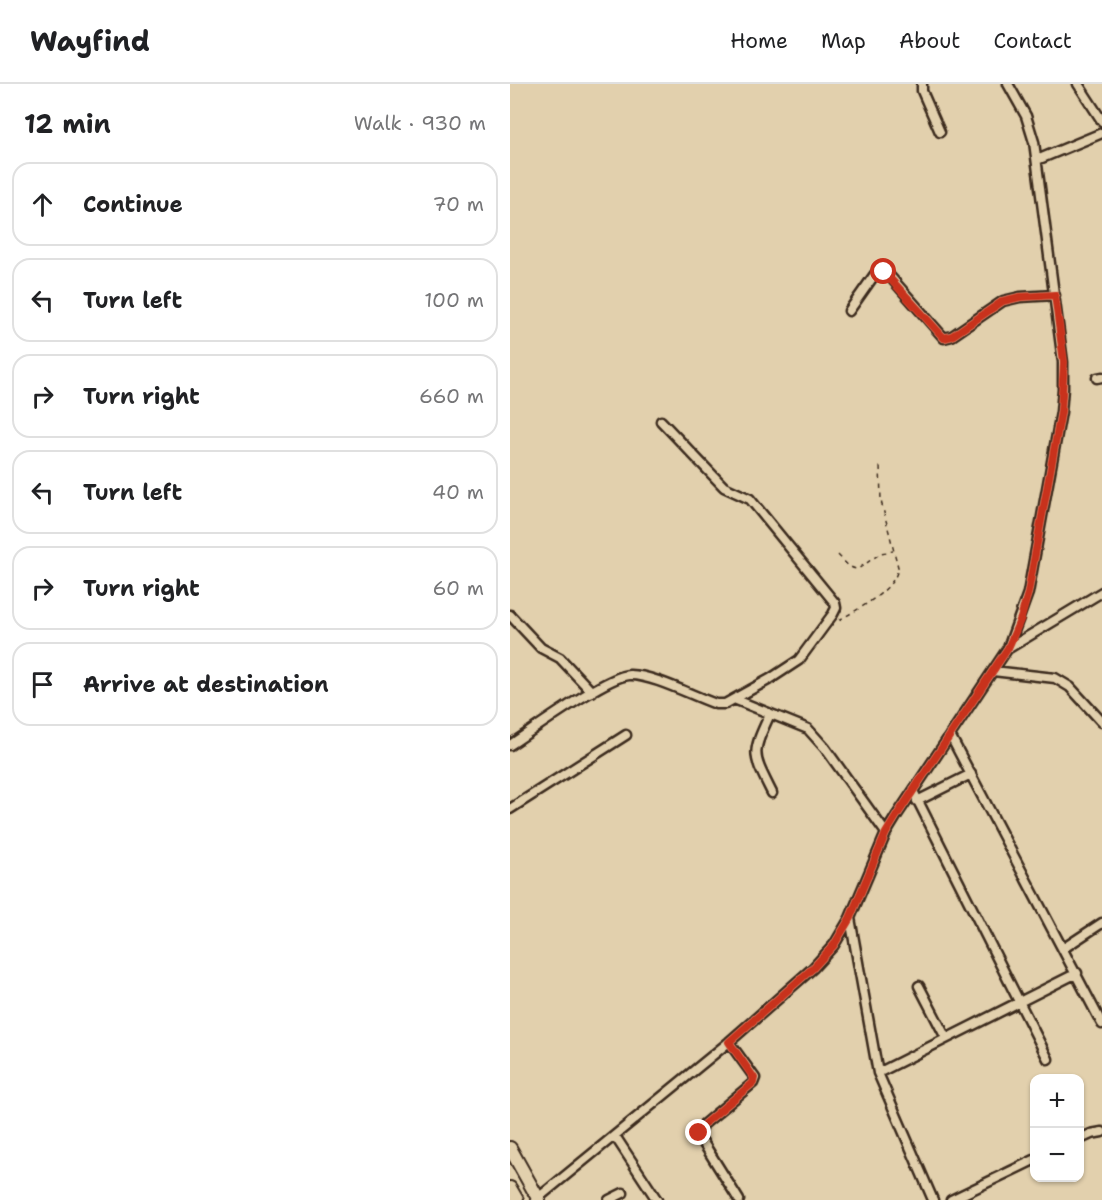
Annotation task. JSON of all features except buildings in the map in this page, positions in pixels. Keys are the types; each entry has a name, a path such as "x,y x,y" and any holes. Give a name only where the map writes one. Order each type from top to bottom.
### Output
{"highway":[{"path":"510,1148 538,1199"},
{"path":"510,1188 517,1200"}],"street":[{"path":"922,84 922,91 940,132"},
{"path":"538,1199 729,1042 813,968 834,945 850,918 886,833 1008,648 1028,593 1061,412 1064,362 1037,160 1026,116 1008,84"},
{"path":"1078,84 1102,121"},
{"path":"1037,160 1102,133"},
{"path":"849,311 875,274 880,272 887,273 944,338 952,336 1003,301 1020,297 1055,295"},
{"path":"510,745 592,692 626,675 650,679 716,704 725,704 799,660 836,608 835,603 750,499 724,487 661,421"},
{"path":"1008,648 1102,592"},
{"path":"510,615 541,648 557,656 592,692"},
{"path":"993,671 1055,678 1070,687 1102,722"},
{"path":"734,699 797,724 816,736 886,833"},
{"path":"770,714 758,741 756,756 772,793"},
{"path":"510,809 626,735"},
{"path":"950,735 1102,1024"},
{"path":"917,801 971,774"},
{"path":"913,791 1048,1059"},
{"path":"850,918 878,1072 933,1200"},
{"path":"1064,948 1102,923"},
{"path":"878,1072 1077,973"},
{"path":"920,986 946,1038"},
{"path":"729,1042 751,1072 754,1078 753,1083 704,1124 699,1133 700,1139 740,1200"},
{"path":"1084,1137 1102,1132"},
{"path":"615,1136 657,1200"},
{"path":"951,1200 1030,1162"},
{"path":"609,1200 623,1193"}],"path":[{"path":"837,621 869,602 898,575 898,567 880,501 880,465"},
{"path":"838,555 848,566 858,569 881,553 893,550"}],"route":[{"path":"699,1133 704,1124 753,1083 754,1078 751,1072 729,1042 813,968 834,945 850,918 886,833 1008,648 1021,618 1028,593 1061,412 1064,362 1055,295 1011,298 1003,301 952,336 944,338 884,272"}]}
